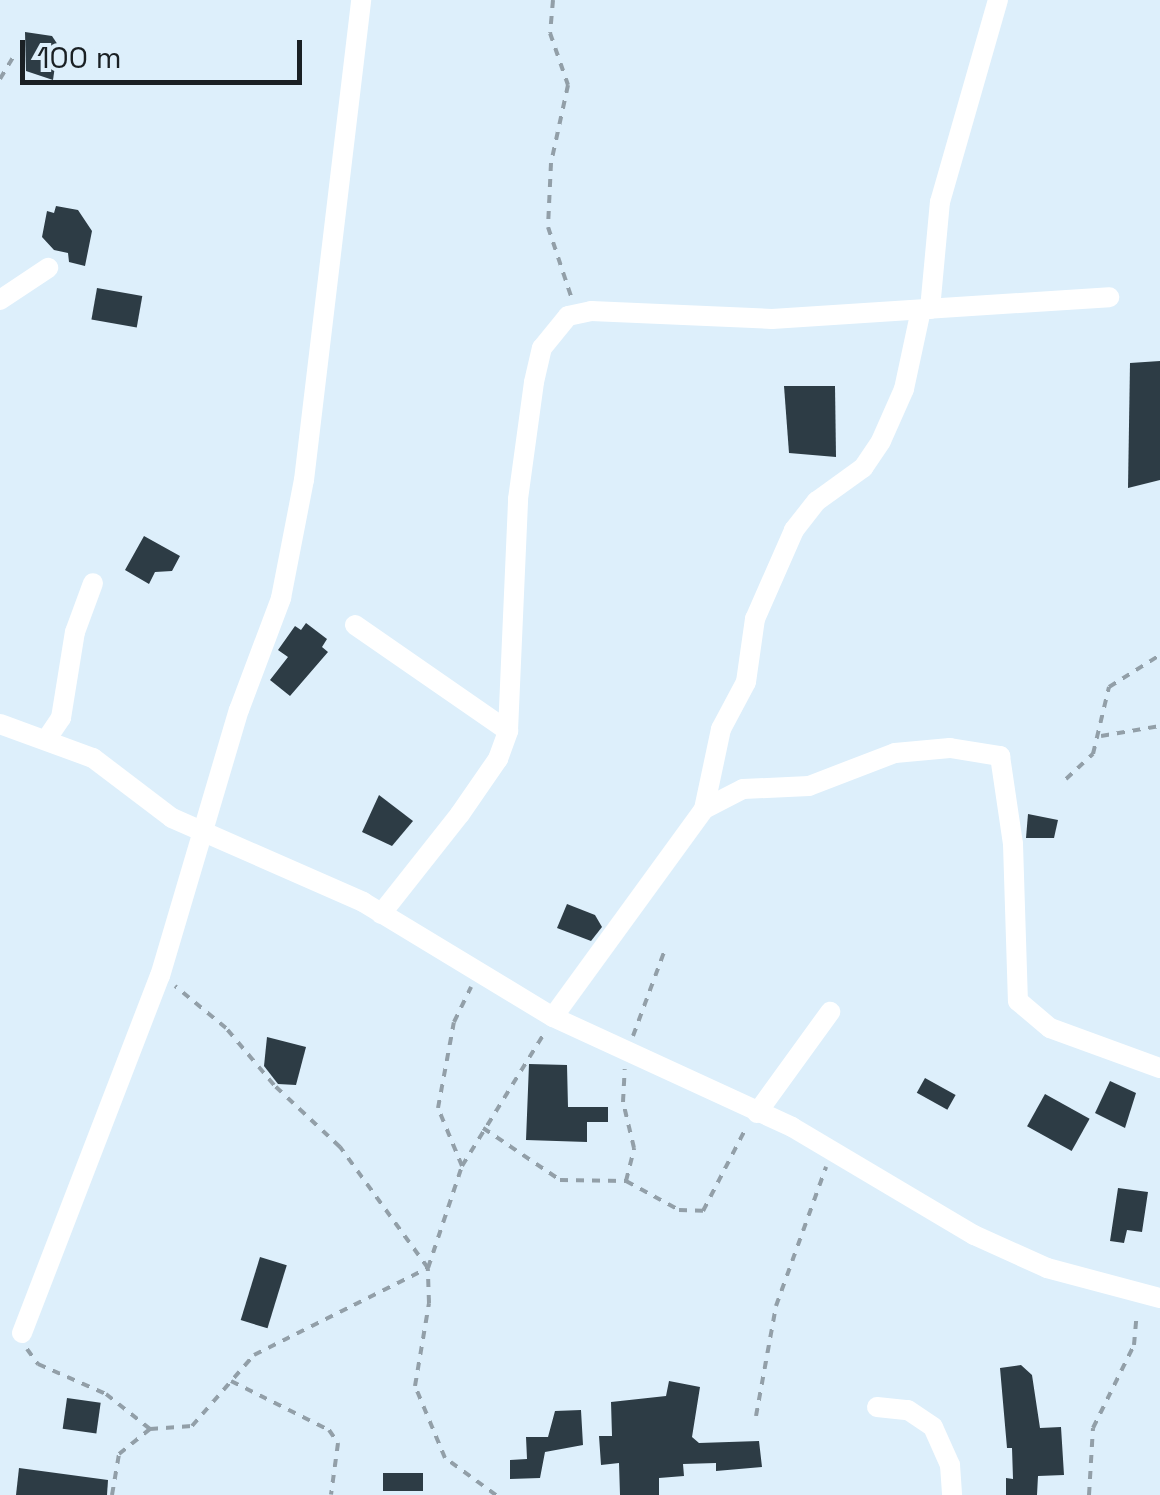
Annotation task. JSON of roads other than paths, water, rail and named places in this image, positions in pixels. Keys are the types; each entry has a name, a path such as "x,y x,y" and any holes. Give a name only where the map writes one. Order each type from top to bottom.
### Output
{"street":[{"path":"22,1333 160,976 239,710 280,598 304,480 361,0"},
{"path":"554,1017 704,809 721,729 746,682 756,619 794,530 817,501 863,468 881,441 904,389 925,310 940,202 998,0"},
{"path":"0,300 48,268"},
{"path":"381,914 460,814 498,759 508,731 517,518 534,382 542,348 568,316 772,319 1110,297"},
{"path":"46,740 62,718 75,632 93,583"},
{"path":"355,625 508,731"},
{"path":"0,724 93,758 146,803 381,914 554,1017 834,1150 974,1235 1047,1268 1150,1296"},
{"path":"704,809 743,789 809,786 896,753 950,748 1000,756 1013,844 1018,1001 1050,1028 1160,1068"},
{"path":"758,1113 830,1012"},
{"path":"878,1407 908,1410 933,1427 950,1465 952,1495"}]}
